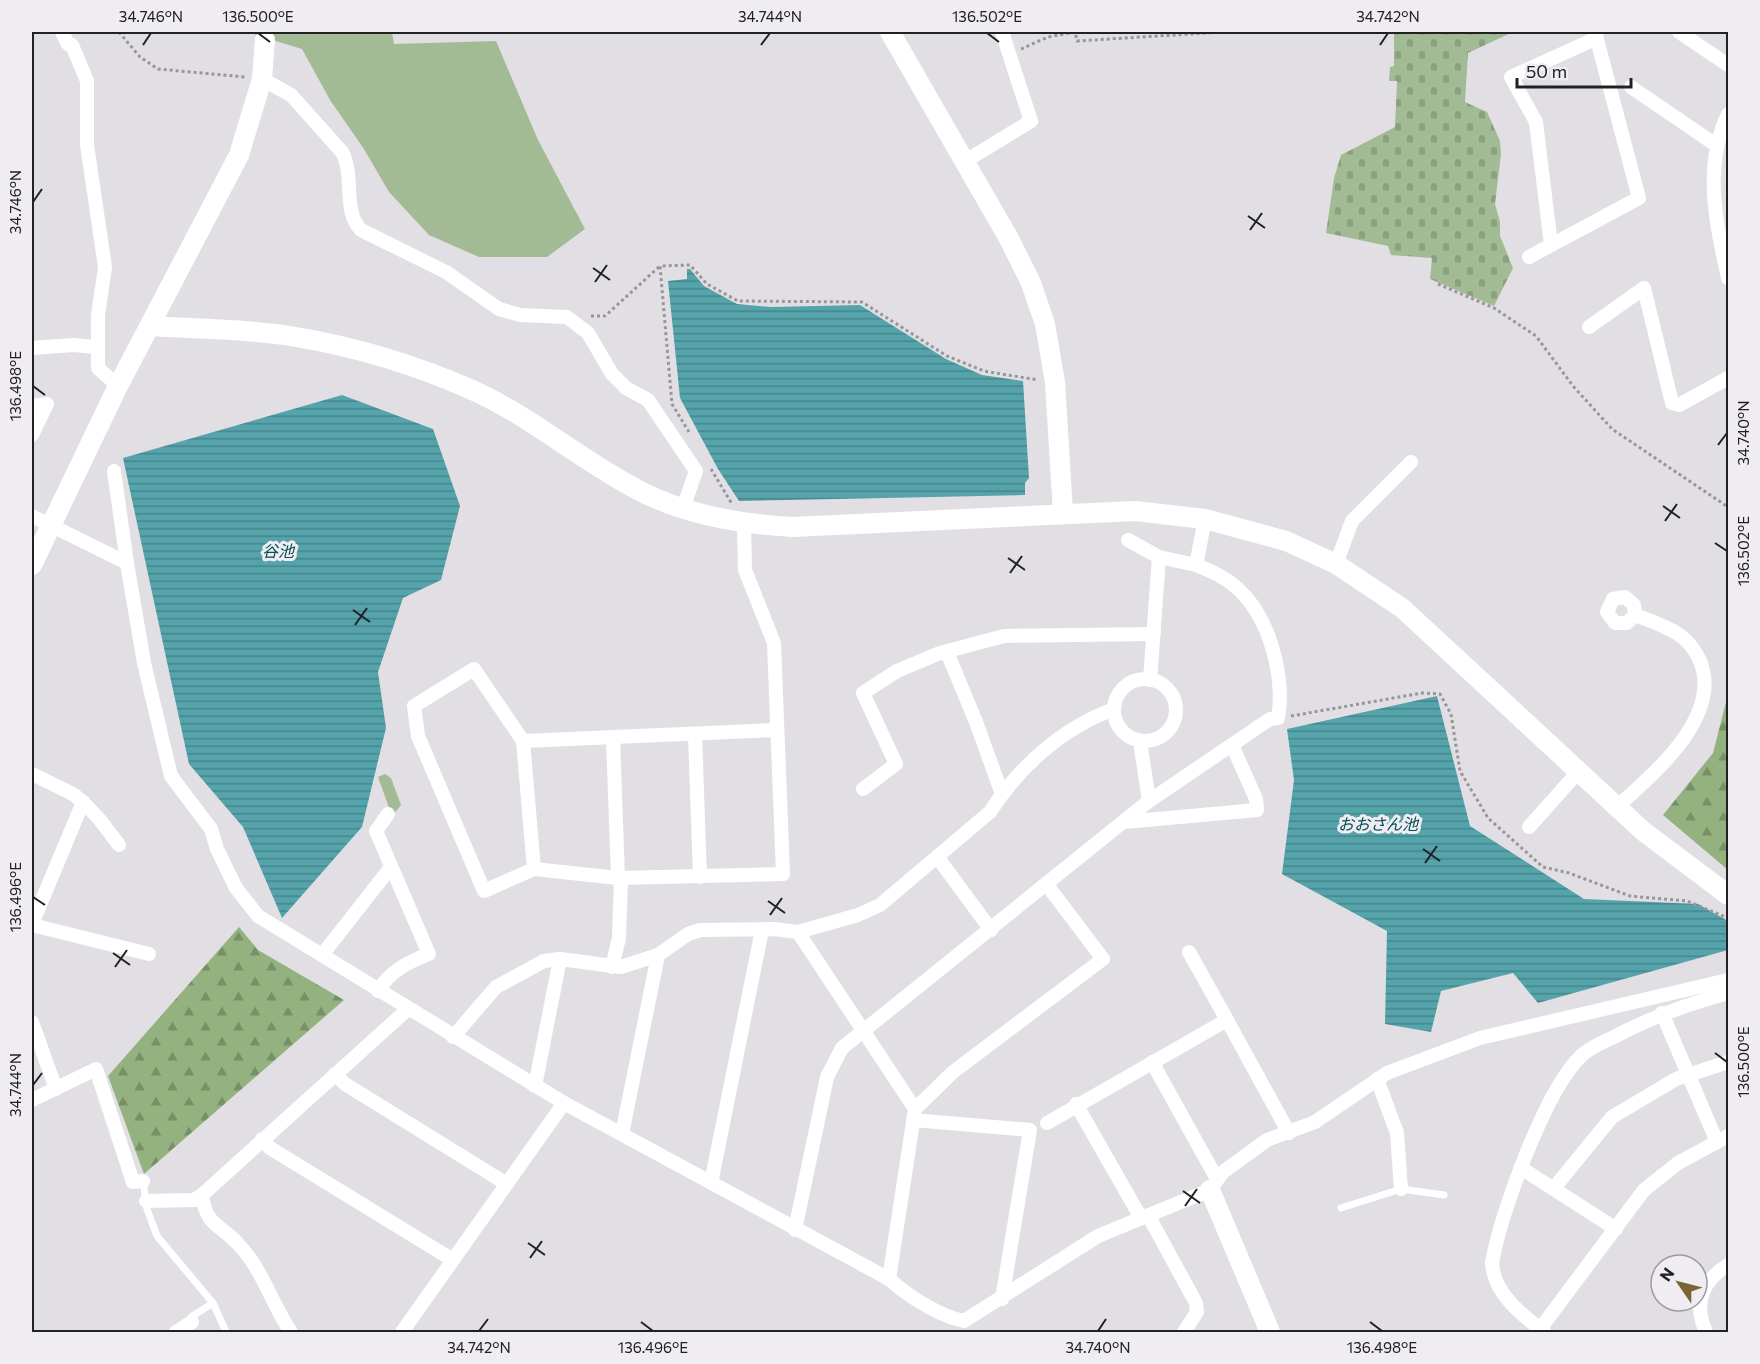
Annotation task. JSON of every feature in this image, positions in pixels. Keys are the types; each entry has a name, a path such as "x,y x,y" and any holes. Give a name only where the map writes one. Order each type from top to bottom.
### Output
{"street":[{"path":"62,32 68,44 72,45 87,81 87,145 105,267 96,347 98,368 118,386"},
{"path":"890,32 1031,283 1045,324 1055,382 1063,513"},
{"path":"964,162 1031,121 1002,32"},
{"path":"1679,32 1728,65"},
{"path":"1529,257 1639,198 1596,35 1511,77 1536,122 1551,245"},
{"path":"32,565 118,386 239,155 262,79 265,40"},
{"path":"262,79 291,95 342,152 348,162 353,219 361,230 446,272 499,309 520,315 567,317 588,333 612,374 626,388 648,400 696,471 683,508"},
{"path":"1631,87 1716,146"},
{"path":"1728,114 1716,146 1715,213 1728,278"},
{"path":"1589,327 1644,288 1672,403 1679,405 1728,378"},
{"path":"151,326 295,336 350,348 418,369 472,390 532,423 639,491 683,508 744,525 792,527 1135,511 1205,519 1286,541 1336,564 1383,592 1423,625 1617,807 1671,853 1728,895"},
{"path":"32,348 73,345 96,347"},
{"path":"32,406 47,404 32,435"},
{"path":"1336,564 1352,521 1412,462"},
{"path":"114,471 144,663 171,776 211,829 217,849 236,888 250,909 288,937 293,937 534,1086 795,1230 889,1279 951,1326 1002,1299 1098,1236 1214,1185 1223,1172 1267,1140 1315,1122 1377,1079 1480,1038 1728,980"},
{"path":"32,516 127,563"},
{"path":"1196,565 1205,519"},
{"path":"534,869 523,741 474,669 414,706 418,736 484,891 534,869 620,878 783,874 775,730 774,643 745,570 744,525"},
{"path":"795,1230 830,1067 842,1048 1149,801 1270,719 1278,718 1281,699 1271,645 1256,609 1236,586 1219,574 1196,565 1159,557 1128,540"},
{"path":"1150,680 1159,557"},
{"path":"1617,807 1673,753 1699,711 1706,688 1704,671 1698,657 1683,637 1635,615"},
{"path":"863,789 896,764 863,693 897,671 947,652 1004,636 1154,634"},
{"path":"947,652 1002,794"},
{"path":"1150,680 1166,688 1172,695 1176,715 1166,733 1157,739 1140,741 1127,736 1120,729 1114,709 1116,699 1129,684 1150,680"},
{"path":"453,1037 496,987 544,961 560,959 621,967 658,955 688,934 700,930 798,932 858,915 880,905 990,812 1002,794 1047,747 1076,728 1114,709"},
{"path":"523,741 775,730"},
{"path":"695,735 700,877"},
{"path":"612,967 619,938 620,878 613,738"},
{"path":"1140,741 1149,801"},
{"path":"1124,822 1257,810 1256,800 1232,745"},
{"path":"1529,826 1578,772"},
{"path":"32,774 73,794 83,802 100,820 118,845"},
{"path":"83,802 32,924 149,954"},
{"path":"378,991 396,970 429,954 376,831 388,814"},
{"path":"938,858 991,930"},
{"path":"322,955 392,867"},
{"path":"889,1279 914,1115 953,1072 1102,959 1047,885"},
{"path":"711,1184 762,930"},
{"path":"798,932 865,1030 914,1115"},
{"path":"1190,952 1289,1132"},
{"path":"622,1134 658,955"},
{"path":"534,1086 560,959"},
{"path":"1662,1013 1687,1074 1723,1139 1661,1174 1644,1190 1537,1330 1510,1303 1493,1273 1494,1252 1521,1168 1549,1106 1575,1063 1592,1048 1662,1013 1728,993"},
{"path":"146,1201 194,1200 202,1195 408,1009"},
{"path":"1047,1123 1076,1104 1227,1020"},
{"path":"32,1022 56,1089"},
{"path":"1152,1062 1214,1185 1270,1332"},
{"path":"1554,1188 1612,1118 1687,1074 1728,1062"},
{"path":"32,1100 96,1069 133,1182 143,1181"},
{"path":"335,1074 345,1084 507,1184"},
{"path":"1377,1079 1396,1133 1401,1190"},
{"path":"402,1332 564,1103"},
{"path":"1076,1104 1196,1303 1197,1312 1184,1332"},
{"path":"914,1115 1030,1130 1002,1299"},
{"path":"262,1139 270,1148 453,1260"},
{"path":"1521,1168 1616,1229"},
{"path":"202,1195 204,1212 216,1227 239,1244 262,1277 291,1332"},
{"path":"1706,1332 1701,1319 1699,1302 1701,1291 1710,1277 1728,1265"},
{"path":"176,1332 192,1322"}],"lane":[{"path":"143,1181 146,1201 157,1236 213,1304 226,1332"},
{"path":"1341,1208 1401,1190 1444,1195"},
{"path":"192,1322 191,1317 213,1304"}],"path":[{"path":"119,32 140,57 158,69 262,79"},
{"path":"1009,54 1048,37 1075,32 1077,41 1221,32"},
{"path":"567,317 605,316 660,266 690,265 707,284 738,301 862,302 947,356 984,371 1055,382"},
{"path":"660,266 672,405 690,435"},
{"path":"1438,284 1494,308 1536,336 1573,386 1612,429 1728,507"},
{"path":"708,465 744,525"},
{"path":"1278,718 1422,693 1440,694 1450,714 1460,771 1488,818 1543,867 1569,873 1630,896 1687,901 1728,918"}],"green space":[{"path":"247,32 392,32 394,44 496,41 538,140 585,229 547,257 479,257 429,235 389,192 364,149 330,100 302,49"},
{"path":"1394,32 1513,32 1468,53 1465,102 1487,112 1500,141 1501,154 1495,204 1500,222 1500,236 1513,268 1494,306 1430,279 1432,258 1391,255 1388,246 1326,233 1334,178 1341,155 1395,127 1397,81 1389,81 1390,67 1394,66"},
{"path":"1727,698 1728,870 1663,815 1713,753"},
{"path":"385,774 391,778 401,805 392,816 378,777"},
{"path":"239,927 258,950 344,1000 144,1174 108,1076"}],"water":[{"path":"687,269 690,269 704,286 737,304 771,307 860,305 946,359 982,375 1023,381 1029,478 1025,483 1025,495 739,501 718,469 680,398 668,281 687,279"},
{"name":"谷池","path":"342,395 433,429 460,506 441,580 403,598 378,672 386,728 362,827 282,918 243,827 189,764 123,458"},
{"name":"おおさん池","path":"1437,696 1470,826 1584,899 1698,904 1728,921 1728,950 1538,1003 1513,973 1441,991 1431,1032 1385,1024 1387,931 1282,874 1294,780 1287,729"}]}
